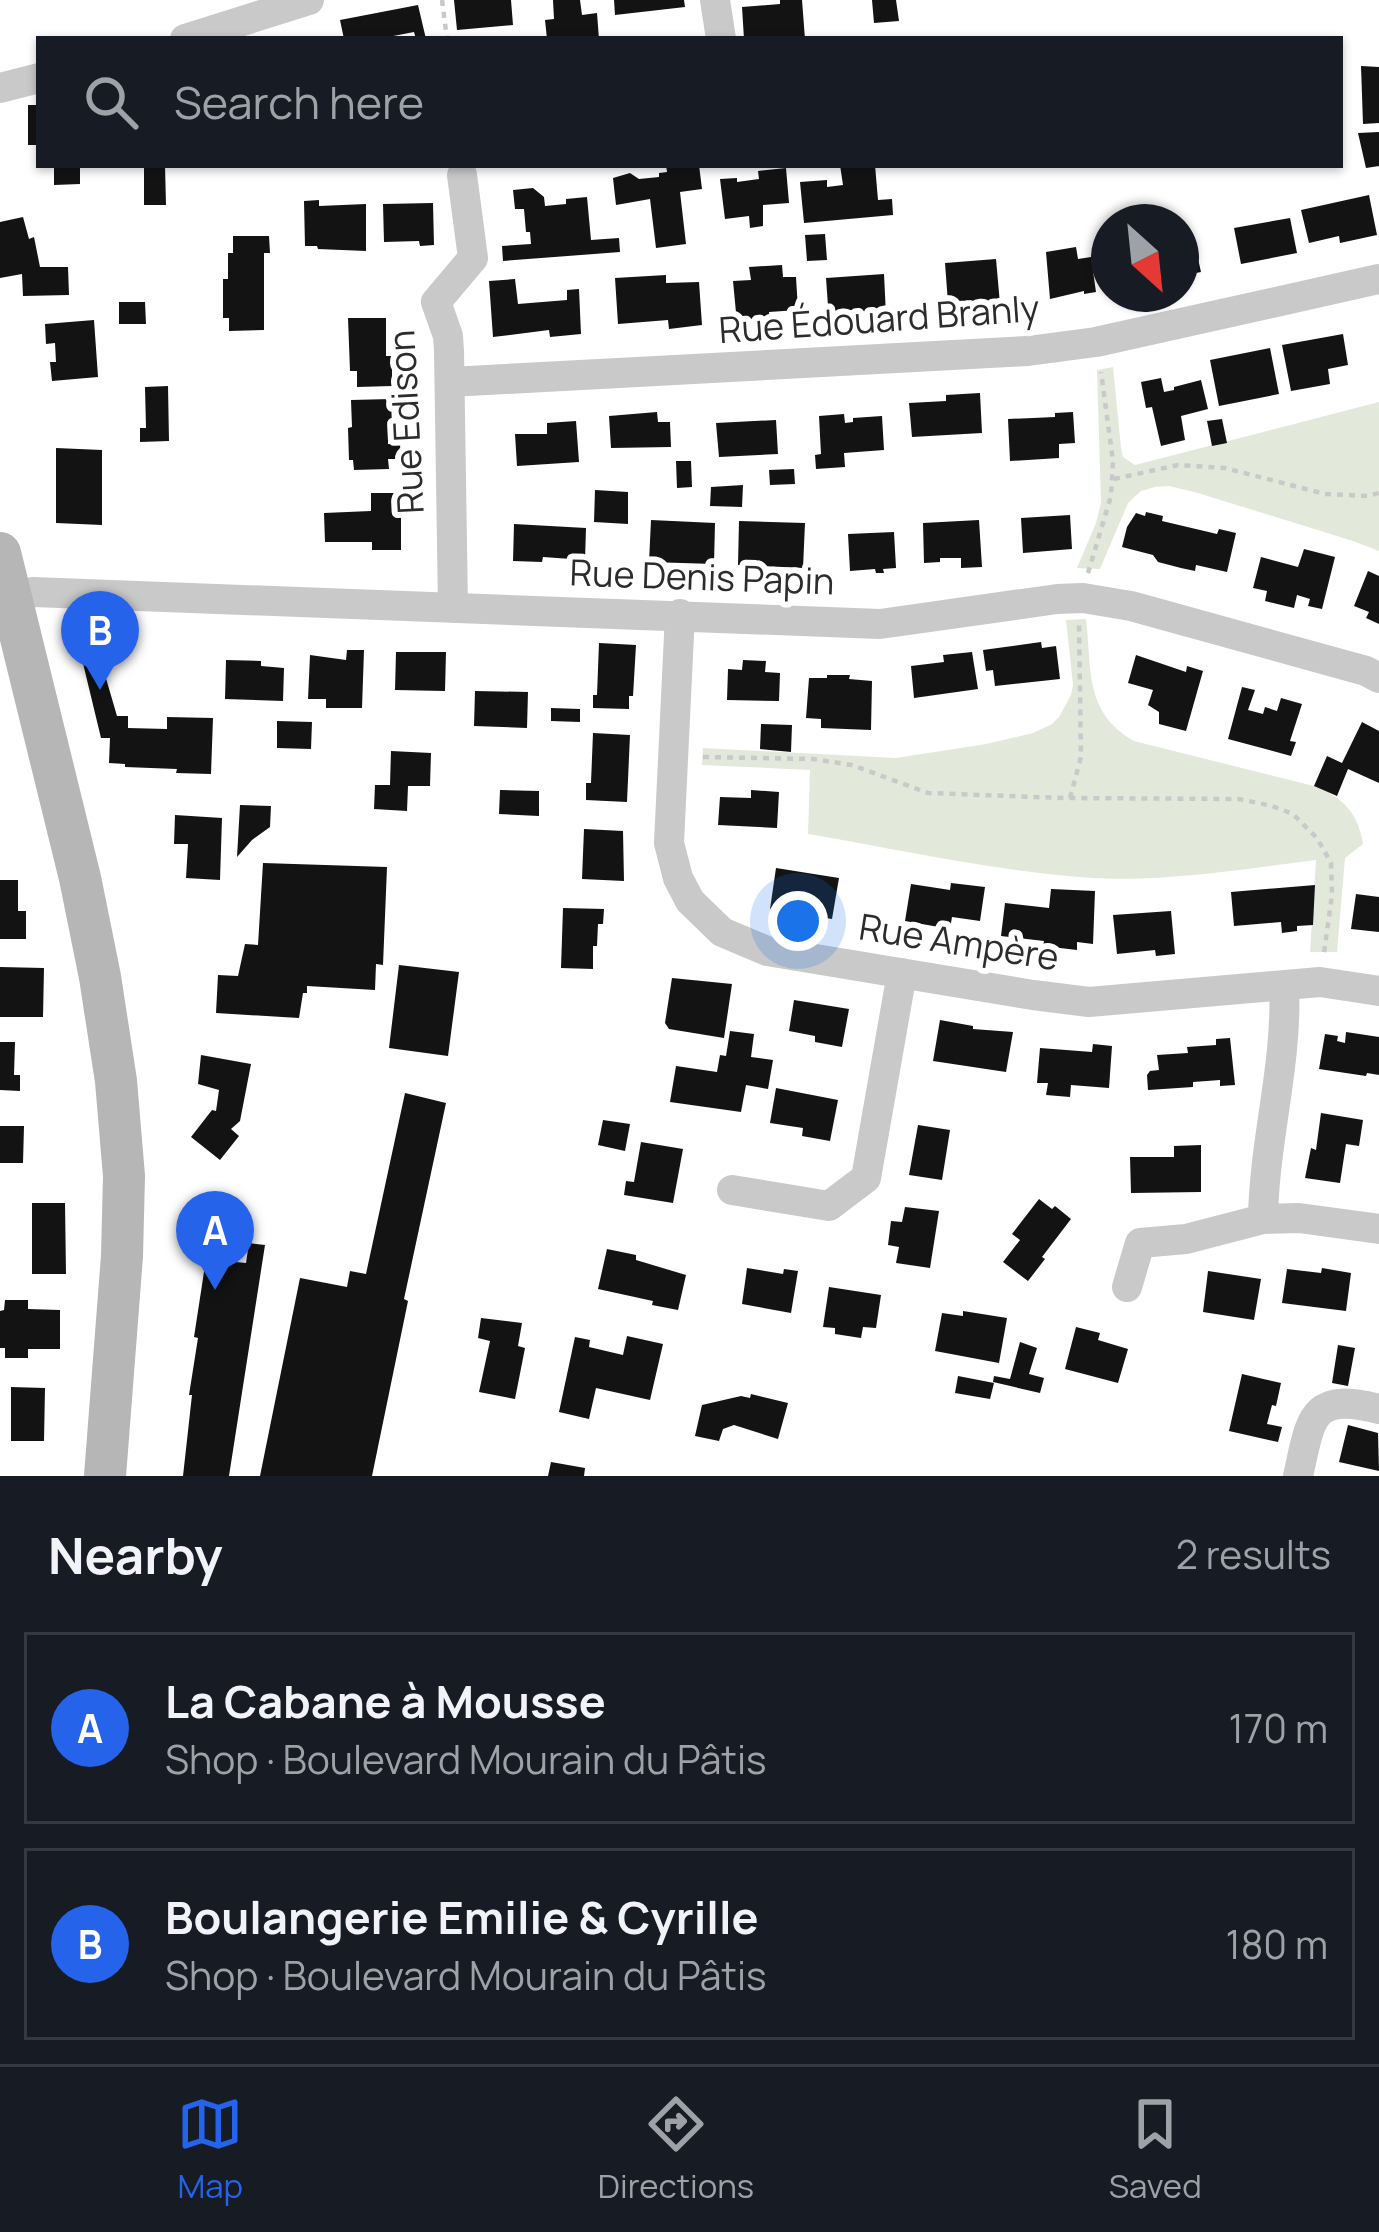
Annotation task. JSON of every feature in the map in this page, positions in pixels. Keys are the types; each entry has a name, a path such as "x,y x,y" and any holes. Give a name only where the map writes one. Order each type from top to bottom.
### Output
{"main road":[{"path":"0,553 80,878 116,1081 124,1176 122,1256 105,1476"}],"street":[{"path":"195,36 309,0"},
{"path":"716,0 721,36"},
{"path":"0,88 36,79"},
{"name":"Rue Edison","path":"453,608 448,336 436,302 472,258 462,175"},
{"name":"Rue Édouard Branly","path":"450,382 1028,351 1096,342 1379,279"},
{"name":"Rue Denis Papin","path":"10,597 33,592 880,623 1083,598 1152,611 1379,677"},
{"name":"Rue Ampère","path":"680,614 669,843 690,901 722,932 767,951 1089,1002 1320,982 1379,991"},
{"path":"732,1190 829,1206 866,1178 902,974"},
{"path":"1263,1219 1263,1187 1286,1018 1284,985"},
{"path":"1127,1287 1140,1243 1186,1239 1263,1219 1299,1218 1379,1229"},
{"path":"1298,1476 1316,1414 1342,1402 1379,1409"}],"path":[{"path":"442,0 447,36"},
{"path":"1112,480 1178,465 1225,468 1325,494 1379,493"},
{"path":"672,756 832,762 928,793 1239,799 1272,806 1293,814 1317,838 1330,863 1332,895 1320,982"}],"green space":[{"path":"1113,367 1123,457 1135,465 1379,402 1379,551 1169,486 1141,491 1128,503 1100,569 1077,568 1101,503 1097,370"},
{"path":"1086,619 1098,703 1118,730 1134,741 1314,786 1348,808 1363,844 1345,858 1337,952 1310,952 1316,860 1121,879 986,866 808,834 810,770 702,765 703,748 896,758 1033,733 1059,717 1071,695 1066,620"}],"building":[{"path":"454,0 511,0 513,25 457,30"},
{"path":"553,0 580,0 582,15 597,13 599,36 547,36 545,20 554,19"},
{"path":"614,0 684,0 685,7 615,15"},
{"path":"780,0 802,0 805,36 744,36 742,7 780,4"},
{"path":"872,0 896,0 899,21 874,23"},
{"path":"418,5 425,36 414,32 343,36 340,20"},
{"path":"1361,66 1379,67 1379,123 1363,124"},
{"path":"28,105 36,105 36,145 28,145"},
{"path":"1379,132 1379,166 1366,168 1358,133"},
{"path":"54,168 80,168 80,184 54,185"},
{"path":"144,168 165,168 166,205 144,205"},
{"path":"666,168 699,168 702,189 680,192 686,244 656,248 650,199 616,205 613,178 630,173 639,179 659,177"},
{"path":"786,168 789,203 763,205 763,226 750,228 749,216 725,219 720,179 759,179 758,171"},
{"path":"840,168 875,168 878,200 892,199 893,215 804,223 800,182 827,180 827,187 843,185"},
{"path":"533,188 544,197 545,206 587,197 591,240 619,238 620,252 503,261 502,246 531,244 524,209 515,209 513,190"},
{"path":"1369,195 1377,235 1340,243 1339,236 1309,243 1301,210"},
{"path":"319,200 319,206 366,204 366,251 305,246 304,201"},
{"path":"433,203 434,245 384,242 383,204"},
{"path":"23,217 29,239 34,237 40,267 68,267 69,295 23,296 22,274 0,278 0,222"},
{"path":"1290,218 1297,253 1241,264 1234,228"},
{"path":"825,234 827,260 807,261 805,235"},
{"path":"233,236 269,236 270,253 264,253 264,330 229,331 229,318 223,318 223,279 228,279"},
{"path":"1076,247 1078,259 1091,257 1091,293 1050,299 1046,252"},
{"path":"996,259 1000,304 986,305 985,300 948,303 945,263"},
{"path":"782,265 783,277 796,277 798,310 769,312 770,321 737,323 733,281 751,280 749,267"},
{"path":"884,274 886,315 846,313 846,318 829,320 826,278"},
{"path":"666,275 666,283 699,282 702,325 669,329 668,320 618,324 615,278"},
{"path":"515,279 518,304 567,300 567,290 579,289 581,334 550,337 549,330 493,337 489,281"},
{"path":"119,302 145,302 146,324 119,324"},
{"path":"348,318 386,318 392,386 357,387 357,371 350,371"},
{"path":"94,320 98,377 52,381 55,343 46,344 45,324"},
{"path":"1343,334 1348,365 1328,369 1330,384 1291,391 1282,345"},
{"path":"1270,348 1279,394 1219,406 1210,360"},
{"path":"1161,378 1164,392 1201,380 1208,409 1181,416 1185,440 1161,446 1141,382"},
{"path":"168,386 169,441 140,442 140,428 146,428 145,387"},
{"path":"980,393 982,433 912,437 909,403"},
{"path":"391,399 388,444 400,444 401,459 388,459 389,469 354,470 349,460 351,400"},
{"path":"657,412 658,422 670,422 671,447 611,448 609,416"},
{"path":"1073,412 1075,443 1059,444 1059,458 1010,461 1008,419"},
{"path":"844,414 845,423 882,416 884,450 844,453 845,467 816,469 815,455 821,454 819,416"},
{"path":"1222,419 1227,443 1212,446 1207,421"},
{"path":"776,420 778,454 719,457 716,423"},
{"path":"576,421 579,462 517,466 515,434 547,434 547,423"},
{"path":"56,448 102,450 102,525 56,523"},
{"path":"676,461 691,461 692,487 677,488"},
{"path":"794,469 795,484 770,485 769,470"},
{"path":"743,485 742,507 710,506 711,487"},
{"path":"595,490 628,492 628,524 594,522"},
{"path":"371,493 401,493 401,550 372,550 372,542 325,542 324,513 371,511"},
{"path":"1146,512 1163,516 1162,521 1217,534 1219,529 1236,533 1227,572 1196,565 1195,571 1181,568 1122,547 1136,513 1145,516"},
{"path":"1070,515 1072,549 1023,553 1021,518"},
{"path":"651,520 715,523 714,564 649,562"},
{"path":"979,520 982,567 961,568 961,558 924,563 923,523"},
{"path":"739,521 805,523 803,568 738,565"},
{"path":"514,524 586,528 585,560 513,561"},
{"path":"894,532 896,568 883,569 884,573 850,571 848,534"},
{"path":"1304,549 1335,557 1322,609 1308,606 1310,599 1297,595 1294,608 1265,601 1267,591 1253,588 1261,557 1298,567"},
{"path":"1368,571 1379,576 1379,624 1366,618 1369,612 1354,606"},
{"path":"1041,642 1042,648 1056,646 1060,679 995,686 993,670 986,671 983,650"},
{"path":"599,643 636,645 629,709 593,708"},
{"path":"347,650 364,650 362,708 326,708 326,699 308,699 310,655 346,660"},
{"path":"98,651 117,716 128,716 128,728 167,729 167,717 213,718 211,774 109,763 110,738 101,738 81,655"},
{"path":"396,652 446,652 445,691 395,690"},
{"path":"972,652 978,689 914,698 911,666"},
{"path":"1136,655 1186,672 1187,666 1203,671 1186,731 1159,724 1159,712 1148,705 1153,690 1128,683"},
{"path":"226,660 261,661 261,666 284,668 283,701 225,699"},
{"path":"743,660 766,661 765,672 780,673 779,701 727,700 728,669 742,670"},
{"path":"827,675 872,681 871,730 821,728 821,719 806,718 809,678"},
{"path":"1242,687 1255,690 1248,710 1277,711 1281,698 1302,704 1290,741 1296,742 1291,756 1228,739"},
{"path":"475,691 528,692 527,728 474,726"},
{"path":"551,708 580,709 580,722 551,721"},
{"path":"277,721 312,722 311,749 277,748"},
{"path":"1362,722 1379,731 1379,783 1348,769 1337,796 1314,786 1327,756 1342,763"},
{"path":"761,724 792,725 791,752 760,749"},
{"path":"593,733 630,735 627,802 586,800"},
{"path":"391,751 431,753 430,786 408,786 407,811 374,809 375,785 390,785"},
{"path":"500,790 539,791 539,816 499,814"},
{"path":"751,790 779,792 777,828 718,825 720,797 751,798"},
{"path":"240,805 271,806 270,827 237,857"},
{"path":"175,815 222,818 220,880 186,878 188,844 174,844"},
{"path":"584,829 623,831 624,881 582,879"},
{"path":"263,863 387,867 383,965 376,964 375,990 307,986 299,1018 216,1013 218,975 238,976 245,944 258,945"},
{"path":"776,868 839,878 832,919 770,909"},
{"path":"0,880 18,880 18,911 26,911 26,939 0,939"},
{"path":"951,883 985,887 980,921 952,917 950,929 905,921 911,884 950,890"},
{"path":"1315,885 1313,925 1282,933 1281,922 1234,926 1231,892"},
{"path":"1051,889 1095,891 1093,944 1077,942 1077,950 1001,936 1005,903 1049,908"},
{"path":"1356,894 1379,897 1379,932 1351,929"},
{"path":"563,908 604,909 597,946 593,946 593,969 561,968"},
{"path":"1171,911 1175,954 1156,956 1155,950 1117,954 1113,915"},
{"path":"399,965 459,972 448,1056 389,1048"},
{"path":"0,967 44,968 43,1017 0,1017"},
{"path":"672,978 732,984 724,1038 669,1029 665,1023"},
{"path":"794,1000 849,1009 842,1047 789,1031"},
{"path":"940,1020 1013,1032 1006,1072 933,1061"},
{"path":"730,1031 754,1034 751,1057 773,1060 768,1089 746,1085 741,1112 670,1102 676,1066 717,1072 720,1055 726,1056"},
{"path":"1346,1032 1379,1037 1379,1075 1319,1069 1325,1034 1345,1043"},
{"path":"1230,1038 1235,1085 1220,1086 1220,1080 1148,1090 1147,1075 1159,1070 1157,1055 1188,1053 1187,1047 1216,1045 1216,1039"},
{"path":"0,1042 15,1042 14,1075 20,1075 20,1091 0,1090"},
{"path":"1093,1044 1112,1046 1109,1088 1071,1085 1070,1097 1046,1095 1048,1083 1037,1083 1040,1048 1092,1052"},
{"path":"201,1055 251,1064 240,1121 231,1129 239,1136 220,1160 191,1137 216,1111 219,1090 198,1084"},
{"path":"776,1088 838,1100 830,1141 802,1136 803,1128 770,1123"},
{"path":"405,1093 446,1103 372,1476 260,1476 300,1278 347,1287 350,1271 366,1274"},
{"path":"1321,1113 1363,1120 1359,1146 1346,1144 1340,1183 1305,1178 1311,1148 1316,1150"},
{"path":"603,1120 630,1124 625,1151 598,1145"},
{"path":"918,1125 950,1130 942,1180 909,1175"},
{"path":"0,1126 24,1126 23,1163 0,1163"},
{"path":"641,1142 683,1149 673,1203 624,1195 626,1181 634,1182"},
{"path":"1201,1145 1201,1192 1131,1193 1130,1157 1174,1157 1174,1146"},
{"path":"1039,1199 1071,1219 1028,1281 1003,1262 1020,1240 1012,1234"},
{"path":"32,1203 65,1203 66,1274 32,1274"},
{"path":"905,1207 939,1211 930,1268 896,1263 899,1247 888,1245 891,1221 902,1222"},
{"path":"249,1243 265,1245 229,1476 183,1476 198,1338 194,1337 206,1259 246,1263"},
{"path":"607,1249 686,1275 678,1310 598,1289"},
{"path":"747,1268 783,1274 784,1269 798,1271 791,1313 742,1304"},
{"path":"1322,1268 1351,1273 1346,1311 1282,1303 1287,1269 1321,1273"},
{"path":"1208,1271 1261,1279 1254,1320 1203,1312"},
{"path":"829,1287 881,1295 876,1328 863,1327 861,1338 823,1327"},
{"path":"5,1300 28,1300 28,1309 60,1310 60,1349 28,1349 28,1358 5,1358 5,1348 0,1348 0,1311"},
{"path":"963,1311 1007,1318 999,1363 935,1351 942,1313 963,1316"},
{"path":"481,1318 522,1323 518,1346 525,1348 515,1399 479,1392 490,1341 478,1338"},
{"path":"1076,1327 1100,1333 1098,1340 1128,1349 1118,1383 1065,1369"},
{"path":"627,1336 663,1344 650,1400 596,1388 589,1419 559,1412 575,1337 590,1340 589,1347 623,1355"},
{"path":"1020,1342 1037,1348 1029,1374 1044,1378 1040,1393 993,1382 994,1376 1010,1379"},
{"path":"1338,1345 1355,1348 1348,1386 1332,1383"},
{"path":"1242,1374 1281,1383 1267,1424 1282,1427 1278,1442 1229,1431"},
{"path":"958,1376 994,1383 990,1399 955,1393"},
{"path":"11,1387 45,1388 44,1441 11,1441"},
{"path":"751,1394 788,1403 778,1439 734,1425 723,1429 719,1441 695,1436 702,1405 750,1398"},
{"path":"1348,1425 1378,1433 1379,1471 1339,1462"},
{"path":"551,1462 585,1468 584,1476 548,1476"}],"place":[{"name":"Boulangerie Emilie & Cyrille","path":"100,690"},
{"name":"La Cabane à Mousse","path":"215,1290"}]}
